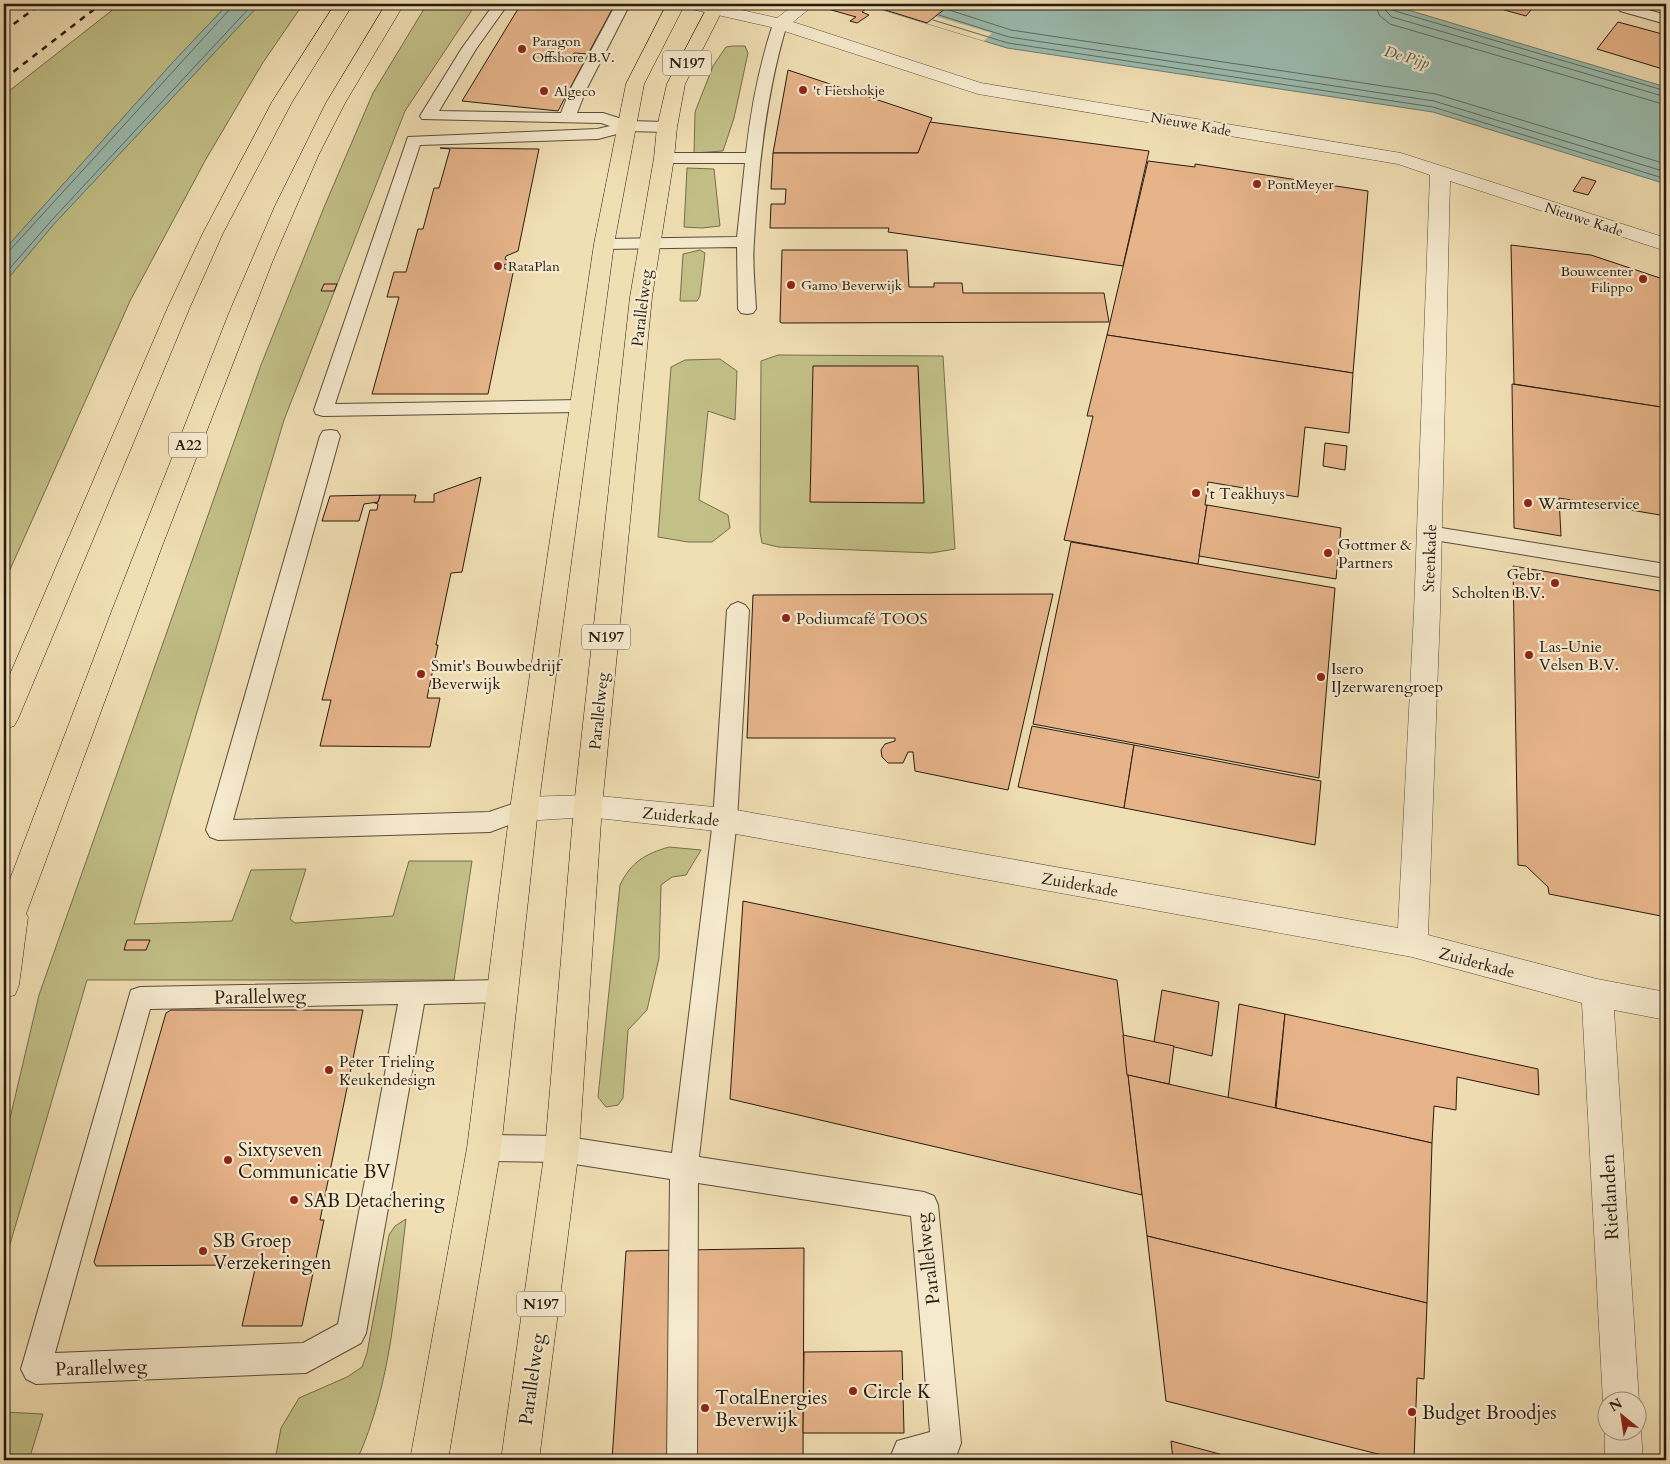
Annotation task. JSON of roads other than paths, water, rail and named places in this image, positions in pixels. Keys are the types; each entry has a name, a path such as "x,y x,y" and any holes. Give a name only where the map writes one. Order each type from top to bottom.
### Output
{"main road":[{"path":"4,720 175,316 214,232 282,102 344,4"},
{"name":"A22","path":"4,934 247,293 297,179 328,116 395,4"},
{"name":"N197","path":"429,1460 484,1148 524,809 604,244 635,84 676,4"},
{"name":"Parallelweg","path":"520,1460 562,1149 588,806 642,297 664,158 667,127 676,84 716,6"},
{"name":"A22","path":"4,985 16,903"}],"street":[{"path":"692,4 716,6"},
{"path":"780,24 806,4"},
{"name":"Nieuwe Kade","path":"716,6 780,24 978,88 1401,159 1666,245"},
{"name":"Steenkade","path":"1412,944 1429,534 1440,172"},
{"name":"Zuiderkade","path":"524,809 588,806 725,820 1412,944 1597,993 1666,1006"},
{"name":"Rietlanden","path":"1597,993 1620,1392"},
{"path":"1623,1442 1624,1460"}],"lane":[{"path":"501,4 469,48 428,116 603,118 627,126"},
{"path":"567,118 578,90 623,4"},
{"path":"1629,4 1625,8 1666,20"},
{"path":"747,309 745,242 761,97 770,52 780,24"},
{"path":"580,406 323,410 414,140 598,134 627,126 667,127"},
{"path":"664,158 754,158"},
{"path":"604,244 745,242"},
{"name":"Zuiderkade","path":"330,436 218,830 490,822 524,809"},
{"path":"1429,534 1666,571"},
{"path":"682,1460 684,1168 725,820 738,610"},
{"name":"Parallelweg","path":"413,993 351,1333 306,1358 36,1369 140,998 502,991"},
{"name":"Parallelweg","path":"484,1148 562,1149 924,1205 946,1443 908,1452 904,1460"}],"water":[{"path":"228,4 260,4 54,224 4,283 4,250 174,61"},
{"name":"De Pijp","path":"877,4 1388,4 1666,87 1666,184 1433,112 1007,48 873,7"}],"railway":[{"path":"4,16 20,4"},
{"path":"4,31 41,4"},
{"path":"4,79 101,4"}],"place":[{"name":"Paragon Offshore B.V.","path":"522,49"},
{"name":"'t Fietshokje","path":"803,90"},
{"name":"Algeco","path":"544,91"},
{"name":"PontMeyer","path":"1257,184"},
{"name":"RataPlan","path":"498,266"},
{"name":"Bouwcenter Filippo","path":"1643,279"},
{"name":"Gamo Beverwijk","path":"791,285"},
{"name":"'t Teakhuys","path":"1196,493"},
{"name":"Warmteservice","path":"1528,503"},
{"name":"Gottmer & Partners","path":"1328,553"},
{"name":"Gebr. Scholten B.V.","path":"1555,583"},
{"name":"Podiumcafé TOOS","path":"786,618"},
{"name":"Las-Unie Velsen B.V.","path":"1529,655"},
{"name":"Smit's Bouwbedrijf Beverwijk","path":"421,674"},
{"name":"Isero IJzerwarengroep","path":"1321,677"},
{"name":"Peter Trieling Keukendesign","path":"329,1070"},
{"name":"Sixtyseven Communicatie BV","path":"228,1160"},
{"name":"SAB Detachering","path":"294,1200"},
{"name":"SB Groep Verzekeringen","path":"203,1251"},
{"name":"Circle K","path":"853,1391"},
{"name":"TotalEnergies Beverwijk","path":"705,1408"},
{"name":"Budget Broodjes","path":"1412,1412"}]}
